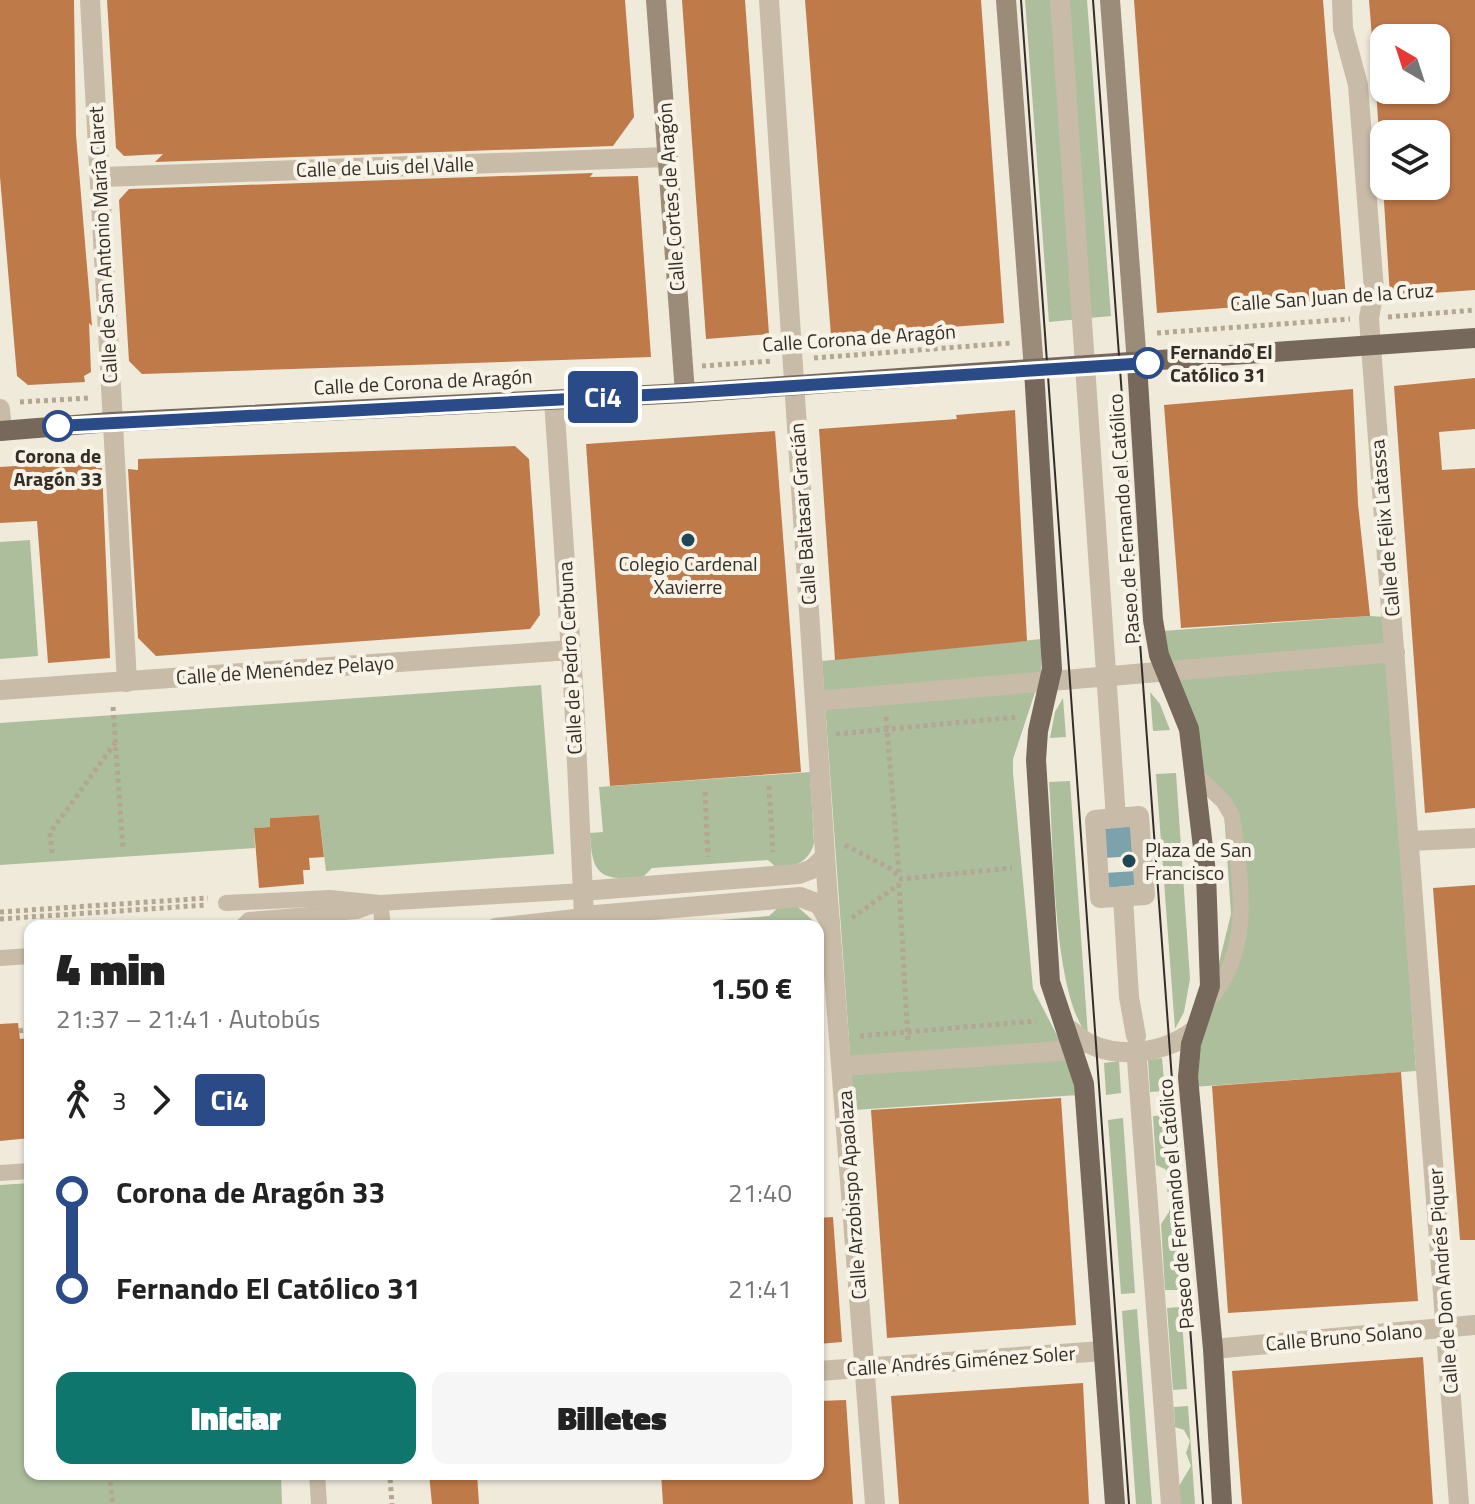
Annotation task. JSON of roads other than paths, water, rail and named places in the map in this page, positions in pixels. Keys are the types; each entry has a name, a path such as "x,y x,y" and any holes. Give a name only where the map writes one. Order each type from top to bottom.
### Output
{"main road":[{"name":"Calle Cortes de Aragón","path":"656,0 685,393"},
{"path":"1006,0 1034,370 1052,681 1038,731 1036,760 1050,982 1084,1084 1115,1504"},
{"name":"Paseo de Fernando el Católico","path":"1110,0 1151,606 1157,646 1189,729 1207,887 1211,978 1207,1002 1195,1030 1188,1077 1213,1349 1222,1504"},
{"path":"1137,364 1475,338"},
{"name":"Calle de Corona de Aragón","path":"1,431 111,422 685,393 1137,364"}],"street":[{"name":"Calle de San Antonio María Claret","path":"90,0 127,682"},
{"name":"Calle Baltasar Gracián","path":"769,0 827,885"},
{"name":"Paseo de Fernando el Católico","path":"1060,0 1108,677"},
{"name":"Calle de Félix Latassa","path":"1342,0 1343,29 1358,85 1374,290 1369,318 1371,347 1427,1059"},
{"name":"Calle de Luis del Valle","path":"102,177 668,157"},
{"name":"Calle de Pedro Cerbuna","path":"554,400 571,650 584,916"},
{"path":"0,409 1,431"},
{"name":"Calle de Menéndez Pelayo","path":"0,690 571,650"},
{"path":"815,701 1395,652"},
{"path":"1108,677 1116,818"},
{"path":"1139,816 1145,895 1123,897 1100,898 1095,820 1139,816"},
{"path":"1411,841 1475,838"},
{"path":"582,891 799,874 812,869 825,857"},
{"name":"Calle Arzobispo Apaolaza","path":"827,885 840,921 842,1066 875,1504"},
{"path":"584,916 800,897 819,904 840,921"},
{"path":"1123,897 1129,997 1136,1036"},
{"path":"1064,1025 1088,1046 1106,1051 1170,1046 1195,1030"},
{"path":"842,1066 1075,1050"},
{"name":"Calle de Don Andrés Piquer","path":"1427,1059 1459,1504"},
{"name":"Paseo de Fernando el Católico","path":"1138,1070 1171,1504"},
{"name":"Calle Bruno Solano","path":"1213,1349 1475,1325"},
{"name":"Calle Andrés Giménez Soler","path":"824,1371 1103,1351"}],"lane":[{"path":"1196,775 1224,802 1232,816 1242,909 1232,956 1220,985 1207,1002"},
{"path":"226,903 330,898 380,903 582,891"},
{"path":"249,920 357,911 380,903"},
{"path":"380,903 382,920"},
{"path":"548,920 584,916"},
{"path":"0,958 24,956"},
{"path":"0,1173 24,1171"},
{"path":"317,1480 319,1504"}],"water":[{"path":"1132,825 1135,856 1104,858 1102,827"},
{"path":"1136,871 1137,885 1106,888 1105,873"}],"tram line":[{"path":"1021,0 1129,1504"},
{"path":"1093,0 1203,1504"}],"place":[{"name":"Fernando El Católico 31","path":"1148,363"},
{"name":"Corona de Aragón 33","path":"58,426"},
{"name":"Colegio Cardenal Xavierre","path":"688,540"},
{"name":"Plaza de San Francisco","path":"1129,861"}]}
